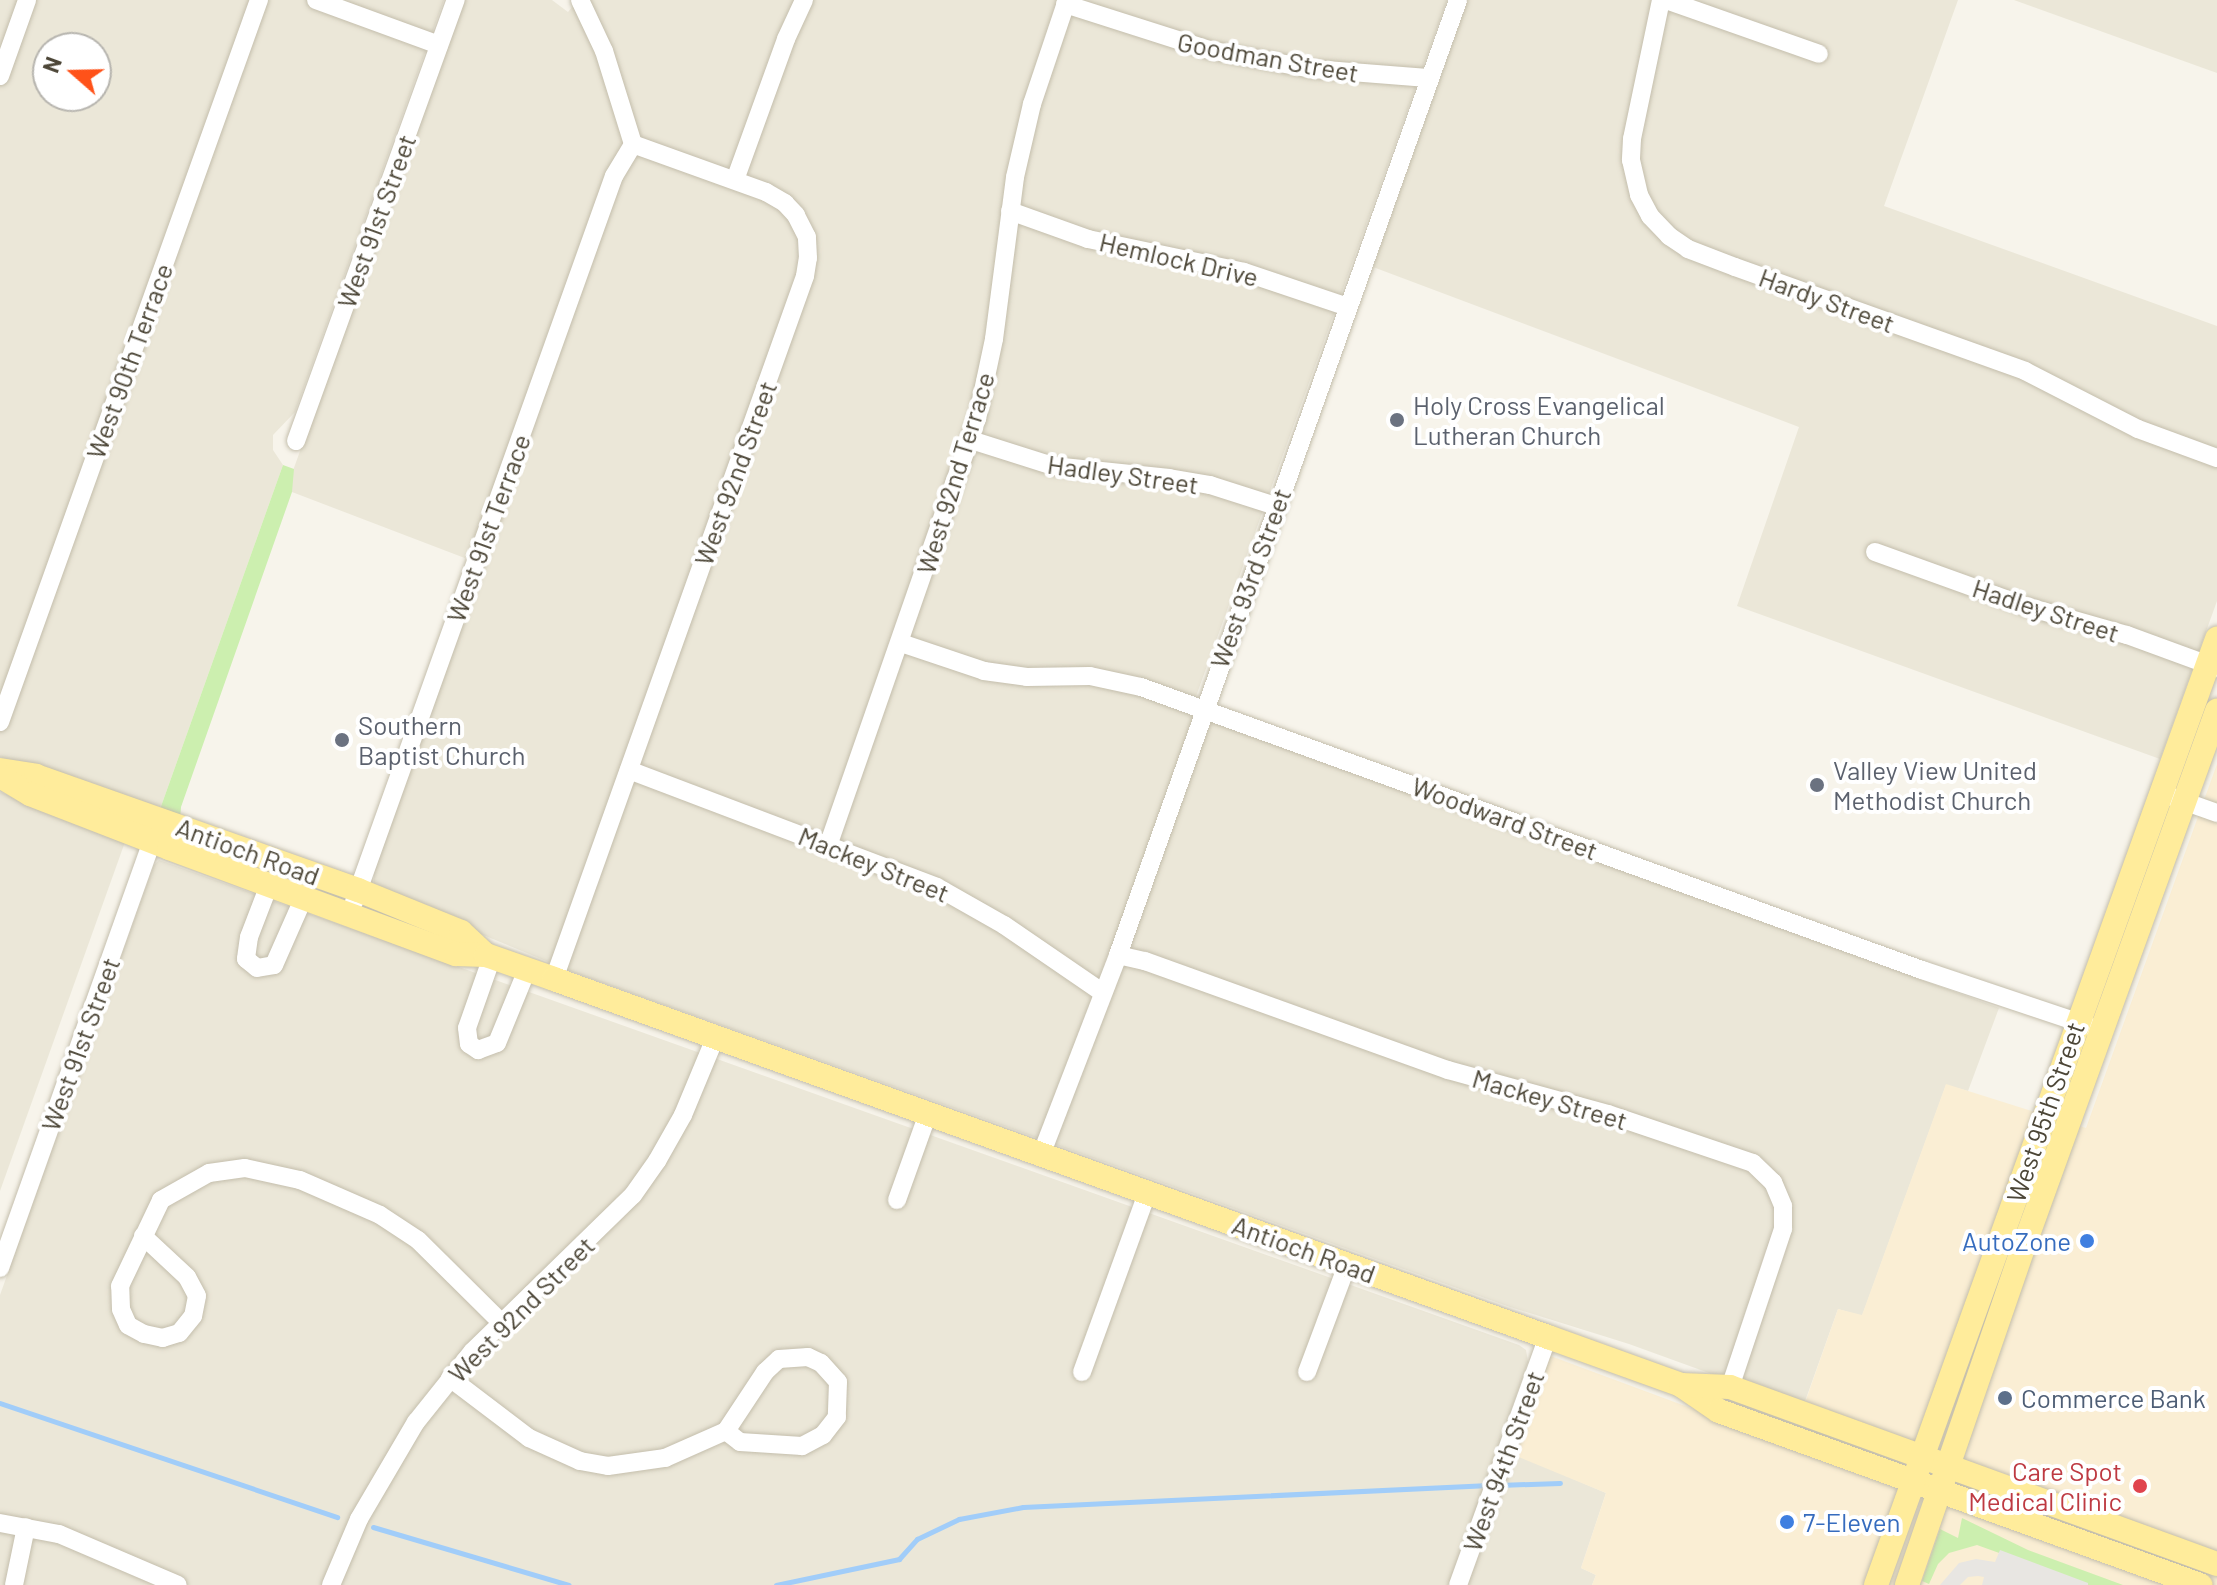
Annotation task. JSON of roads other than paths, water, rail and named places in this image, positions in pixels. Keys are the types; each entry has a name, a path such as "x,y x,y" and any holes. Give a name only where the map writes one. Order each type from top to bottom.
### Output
{"main road":[{"name":"West 95th Street","path":"1907,1585 2025,1243 2103,1030 2174,798 2217,639"},
{"name":"West 95th Street","path":"1876,1585 2076,1023 2174,798 2217,711"},
{"name":"Antioch Road","path":"0,770 36,776 269,885 456,954 489,956 554,979 927,1116 1681,1385 1719,1411 2200,1585"},
{"name":"Antioch Road","path":"0,776 30,794 358,890 461,932 489,956"},
{"name":"Antioch Road","path":"1681,1385 1730,1387 2217,1564"}],"street":[{"path":"0,76 27,0"},
{"name":"West 90th Terrace","path":"0,722 259,0"},
{"path":"316,0 439,45"},
{"name":"West 91st Street","path":"296,441 456,0"},
{"path":"580,0 604,51 633,144 735,180 786,39 804,0"},
{"name":"West 93rd Street","path":"1041,1155 1118,955 1203,709 1458,0"},
{"path":"1664,0 1819,54"},
{"name":"Hardy Street","path":"1664,0 1632,139 1631,160 1639,195 1650,216 1669,236 1688,249 1735,267 2025,371 2138,429 2217,458"},
{"name":"Goodman Street","path":"1066,2 1163,38 1252,59 1375,76 1428,78"},
{"name":"West 92nd Terrace","path":"829,843 971,440 994,339 1010,211 1032,104 1066,2"},
{"name":"West 91st Terrace","path":"349,914 614,176 633,144"},
{"name":"West 92nd Street","path":"554,979 805,276 807,237 796,215 766,192 735,180"},
{"name":"Hemlock Drive","path":"1010,211 1088,239 1244,272 1348,307"},
{"name":"Hadley Street","path":"971,440 1053,466 1210,485 1276,506"},
{"name":"Hadley Street","path":"1875,552 2028,607 2127,635 2212,666"},
{"name":"Woodward Street","path":"901,643 984,671 1118,681 2076,1023 2103,1030"},
{"name":"Mackey Street","path":"629,770 905,872 972,905 1102,992"},
{"path":"2174,798 2217,813"},
{"name":"West 91st Street","path":"0,1268 156,831"},
{"name":"Antioch Road","path":"269,885 249,937 246,959 257,968 274,965 304,897"},
{"name":"Mackey Street","path":"1118,955 1145,961 1448,1070 1608,1114 1753,1163 1773,1182 1783,1206 1783,1229 1730,1387"},
{"path":"489,956 467,1028 469,1044 478,1050 497,1043 527,970"},
{"name":"West 92nd Street","path":"331,1585 386,1469 450,1378 501,1322 589,1241 633,1195 657,1161 683,1115 715,1038"},
{"path":"897,1200 927,1116"},
{"path":"143,1236 187,1277 197,1296 193,1316 179,1333 163,1338 144,1334 128,1325 121,1309 120,1286 143,1236 161,1200 193,1179 229,1169 277,1173 337,1193 380,1215 430,1251 501,1322"},
{"path":"1082,1372 1147,1193"},
{"path":"1307,1372 1347,1265"},
{"name":"West 94th Street","path":"1458,1585 1548,1337"},
{"path":"450,1378 510,1426 580,1461 608,1466 654,1460 726,1431 765,1372 779,1359 808,1357 821,1363 838,1382 837,1417 823,1435 802,1446 740,1442 726,1431"},
{"path":"0,1523 26,1527 99,1549 178,1585"},
{"path":"14,1585 26,1527"}],"waterway":[{"path":"0,1403 337,1517"},
{"path":"1499,1485 1560,1483"},
{"path":"776,1585 899,1559 917,1539 959,1519 1023,1507 1489,1485"},
{"path":"373,1527 569,1585"}],"place":[{"name":"Holy Cross Evangelical Lutheran Church","path":"1397,420"},
{"name":"Southern Baptist Church","path":"342,740"},
{"name":"Valley View United Methodist Church","path":"1817,785"},
{"name":"AutoZone","path":"2087,1241"},
{"name":"Commerce Bank","path":"2005,1398"},
{"name":"Care Spot Medical Clinic","path":"2140,1486"},
{"name":"7-Eleven","path":"1787,1522"}]}
